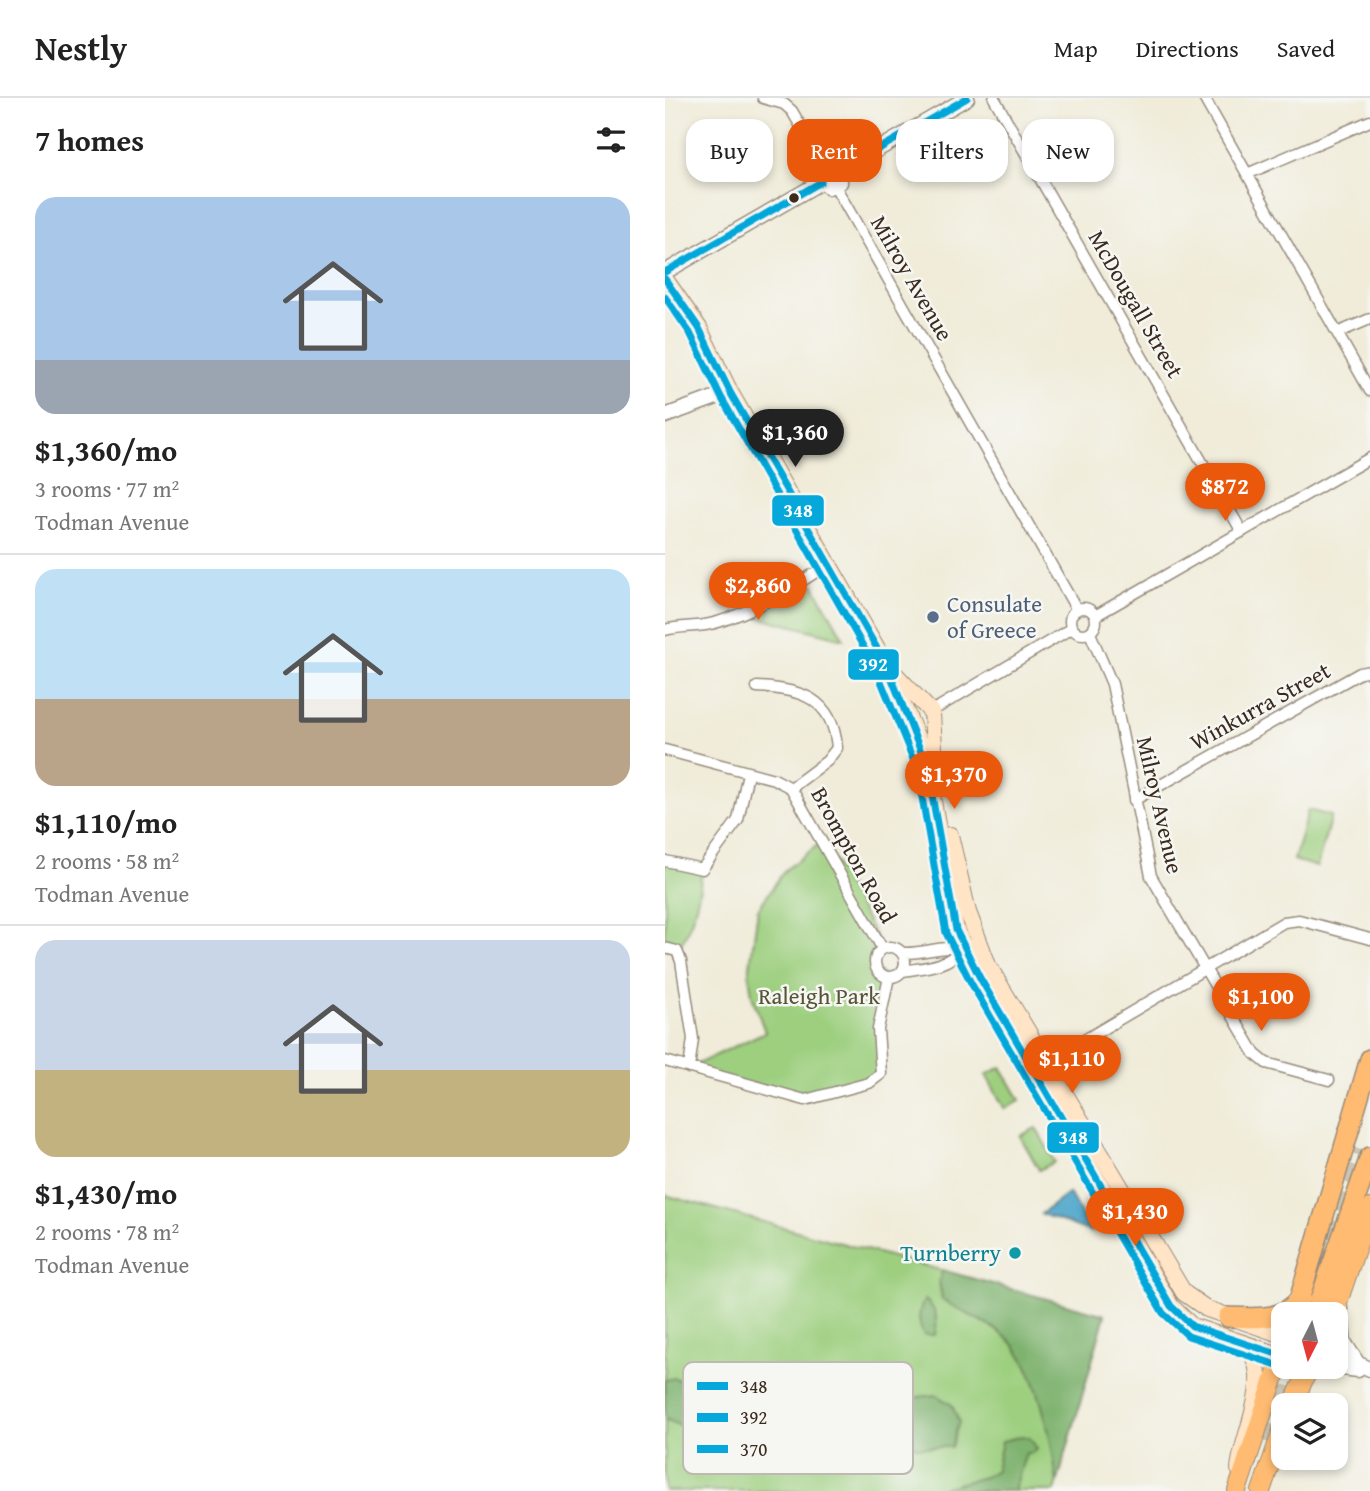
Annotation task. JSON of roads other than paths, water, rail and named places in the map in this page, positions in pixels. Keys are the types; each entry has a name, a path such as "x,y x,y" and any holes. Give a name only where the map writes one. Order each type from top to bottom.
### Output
{"highway":[{"path":"1299,1302 1370,1059"},
{"path":"1319,1302 1364,1153 1370,1105"},
{"path":"1228,1317 1274,1317 1292,1307 1302,1295"}],"main road":[{"path":"665,279 699,328 730,392 886,664 904,703 908,721 920,743 927,767 953,919 963,948 1171,1306 1192,1326 1271,1352"},
{"path":"886,664 928,710 933,756 964,899 976,939 997,981 1184,1293 1196,1304 1271,1331"},
{"path":"908,721 909,707 928,710"},
{"path":"908,721 924,728 928,710"},
{"path":"963,948 968,937 963,915 964,899"},
{"path":"963,948 976,954 987,973 997,981"},
{"path":"1338,1302 1370,1208"},
{"path":"1238,1490 1240,1456 1259,1378 1256,1362 1243,1343"},
{"path":"1238,1490 1274,1379"},
{"path":"1261,1491 1271,1462"}],"street":[{"name":"Milroy Avenue","path":"763,98 784,104 797,119"},
{"path":"882,147 967,98"},
{"name":"McDougall Street","path":"994,98 1242,532"},
{"path":"1204,98 1370,391"},
{"path":"1247,174 1370,121"},
{"path":"665,272 821,182"},
{"name":"Milroy Avenue","path":"833,182 1077,610"},
{"path":"1337,333 1370,319"},
{"path":"665,416 730,392"},
{"path":"1095,616 1370,458"},
{"path":"665,630 695,628 737,614 828,564"},
{"path":"1085,608 1095,616 1097,623 1090,633 1082,634 1072,628 1071,616 1077,610 1085,608"},
{"path":"928,710 936,708 1072,628"},
{"name":"Milroy Avenue","path":"1090,633 1112,684 1151,876 1255,1054 1266,1063 1329,1080"},
{"name":"Winkurra Street","path":"1134,800 1360,673 1370,671"},
{"path":"757,687 782,688 809,695 823,708 836,740 837,748 827,761 791,788"},
{"name":"Brompton Road","path":"665,750 774,779 791,788 882,948"},
{"path":"665,861 702,869 738,820 748,773"},
{"path":"1047,1062 1285,922 1300,920 1370,939"},
{"path":"902,971 905,960 903,953 893,946 882,948 875,957 875,967 880,974 889,977 902,971 938,965 954,959 963,948"},
{"name":"Brompton Road","path":"903,953 928,953 950,946 963,948"},
{"path":"665,948 677,951 681,961 693,1039 689,1068"},
{"path":"665,1061 805,1100 869,1083 881,1074 878,1029 889,977"},
{"path":"1348,1345 1366,1368"},
{"path":"1348,1360 1366,1368"},
{"path":"1348,1367 1366,1368"}],"water":[{"path":"1069,1193 1091,1232 1041,1214"}],"tunnel":[{"path":"1310,1293 1358,1149"},
{"path":"1289,1393 1294,1379"}],"place":[{"name":"Consulate of Greece","path":"933,617"},
{"name":"Turnberry","path":"1015,1253"}],"park label":[{"name":"Raleigh Park","path":"819,996"}]}
